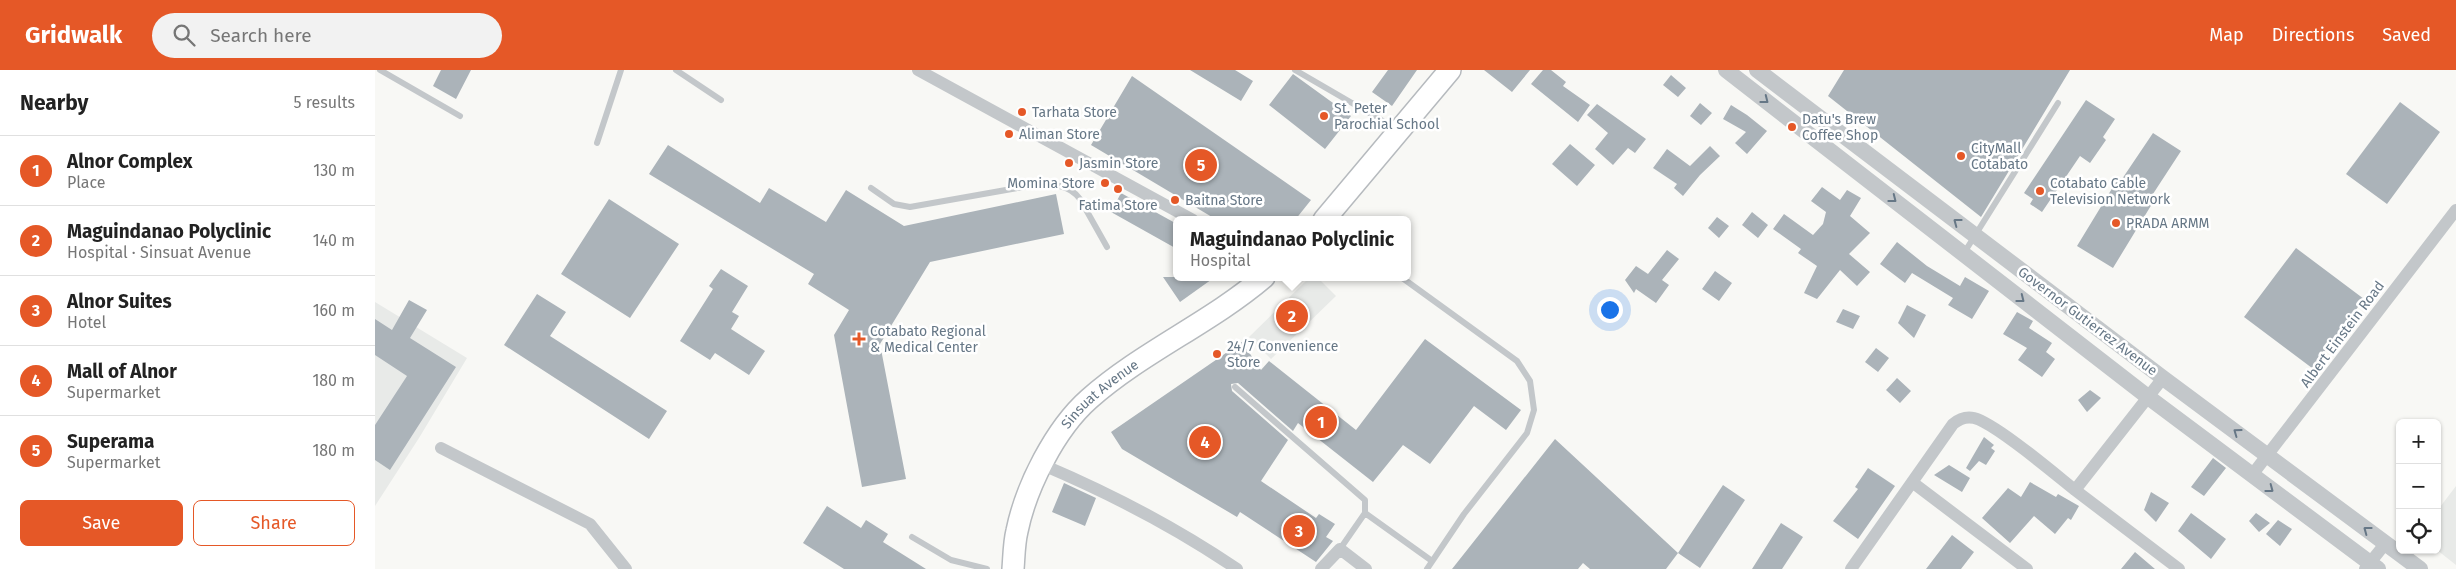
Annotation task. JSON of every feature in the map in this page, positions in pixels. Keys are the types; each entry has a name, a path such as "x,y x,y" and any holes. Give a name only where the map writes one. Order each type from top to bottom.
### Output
{"main road":[{"path":"1327,216 1451,70"},
{"name":"Sinsuat Avenue","path":"1013,569 1017,532 1031,489 1060,432 1088,400 1123,372 1245,294 1260,281"}],"street":[{"path":"918,70 1186,216"},
{"name":"Governor Gutierrez Avenue","path":"1726,70 2371,567"},
{"name":"Governor Gutierrez Avenue","path":"1757,70 2163,378 2420,569"},
{"name":"Albert Einstein Road","path":"2252,476 2456,210"},
{"path":"2075,490 2163,378"},
{"path":"1851,569 1953,424 1963,418 1971,417 1976,418 2000,433 2179,569"},
{"path":"441,448 590,524 626,569"},
{"path":"1043,465 1094,487 1207,549 1237,569"},
{"path":"1912,482 2027,569"},
{"path":"2371,567 2385,544"},
{"path":"1321,569 1341,549 1366,569"}],"lane":[{"path":"380,70 460,116"},
{"path":"597,143 621,70"},
{"path":"676,70 721,100"},
{"path":"1295,70 1399,130"},
{"path":"1964,254 2058,103"},
{"path":"871,188 894,204 910,207 954,201 1034,185 1051,184 1063,186 1075,192 1107,247"},
{"path":"1407,281 1517,361 1530,381 1534,410 1527,433 1464,514 1427,569"},
{"path":"1235,386 1365,500 1365,513 1341,549"},
{"path":"1365,513 1432,561"},
{"path":"912,537 951,560 987,569"}],"shaded area":[{"path":"1306,281 1321,281 1336,296 1271,359 1249,337"},
{"path":"375,302 467,358 375,506"},
{"path":"2456,486 2456,565 2441,553 2441,506"}],"building":[{"path":"441,70 471,70 456,99 433,86"},
{"path":"1190,70 1235,70 1253,81 1241,101"},
{"path":"1388,70 1417,70 1392,106 1372,92"},
{"path":"1484,70 1530,70 1512,92"},
{"path":"1543,70 1551,70 1566,82 1563,86 1590,105 1578,122 1531,84"},
{"name":"CityMall Cotabato","path":"1844,70 2070,70 1981,217 1828,96"},
{"path":"1293,74 1351,116 1325,149 1269,105"},
{"path":"1671,75 1686,88 1678,97 1663,85"},
{"path":"1132,76 1311,200 1298,216 1210,216 1091,145"},
{"path":"2086,100 2115,119 2103,137 2106,140 2090,163 2080,156 2042,212 2030,204 2033,199 2024,193"},
{"path":"2400,102 2440,132 2387,204 2346,174"},
{"path":"1700,103 1712,113 1701,125 1690,116"},
{"path":"1597,104 1646,139 1635,153 1628,148 1613,165 1595,149 1608,133 1587,115"},
{"path":"1731,105 1767,131 1747,154 1735,143 1746,132 1723,119"},
{"name":"PRADA ARMM","path":"2153,133 2181,151 2151,197 2155,199 2113,268 2077,246 2119,177 2122,179"},
{"path":"1570,144 1595,165 1577,186 1552,164"},
{"name":"Cotabato Regional & Medical Center","path":"668,145 760,203 769,188 826,222 846,190 904,226 1056,194 1064,234 930,262 880,344 906,479 862,487 834,335 849,310 808,284 814,274 649,174"},
{"path":"1710,146 1720,156 1700,175 1683,196 1674,188 1677,184 1653,168 1667,149 1690,166"},
{"path":"1822,187 1840,200 1847,190 1861,198 1850,216 1870,233 1849,254 1870,272 1857,286 1840,270 1817,299 1804,293 1817,266 1798,253 1801,249 1773,229 1784,214 1813,235 1823,224 1826,212 1811,201"},
{"path":"1121,193 1173,222 1173,247 1111,212"},
{"path":"609,199 679,244 630,318 561,274"},
{"path":"1752,212 1768,225 1758,238 1742,225"},
{"path":"1717,217 1729,226 1719,238 1708,228"},
{"path":"1897,242 1927,266 1960,286 1965,277 1989,291 1972,319 1948,305 1953,298 1912,273 1905,283 1880,264"},
{"path":"2296,248 2364,299 2312,368 2244,317"},
{"path":"1667,250 1679,259 1662,280 1669,285 1656,303 1636,289 1634,293 1625,280 1636,266 1648,274"},
{"path":"721,269 748,286 732,312 739,316 731,329 765,351 749,375 715,353 710,360 680,341 713,289 709,286"},
{"path":"1715,271 1732,283 1719,301 1702,289"},
{"path":"1163,277 1173,277 1173,281 1209,281 1180,302"},
{"path":"537,294 566,312 550,336 667,411 649,439 504,345"},
{"path":"409,300 427,310 410,338 456,367 390,470 375,460 375,425 407,376 375,355 375,319 392,330"},
{"path":"1907,305 1926,315 1914,338 1898,323"},
{"path":"1843,309 1860,316 1853,329 1836,322"},
{"path":"2017,312 2033,321 2029,328 2052,343 2046,352 2055,359 2042,377 2018,360 2027,348 2003,334"},
{"path":"1425,339 1521,410 1506,430 1474,406 1430,464 1403,445 1373,482 1298,423 1293,431 1238,383 1231,384 1232,391 1288,440 1261,481 1316,518 1319,514 1335,524 1326,537 1333,541 1316,562 1240,512 1237,517 1122,449 1111,432 1242,342 1261,370 1269,361 1356,430"},
{"path":"1876,348 1889,358 1878,372 1865,362"},
{"path":"1897,378 1911,391 1900,403 1886,390"},
{"path":"2090,390 2101,398 2087,412 2078,400"},
{"path":"1984,437 1994,445 1991,448 1995,451 1986,465 1979,461 1970,471 1966,468"},
{"path":"1555,439 1678,553 1666,569 1590,569 1583,563 1578,569 1452,569"},
{"path":"2213,458 2226,468 2204,496 2191,487"},
{"path":"1949,465 1970,478 1962,492 1934,475"},
{"path":"1868,468 1895,486 1858,539 1833,521 1858,489 1855,487"},
{"path":"2030,482 2056,497 2058,494 2079,506 2071,520 2068,518 2055,534 2034,516 2010,543 1982,518 2008,488 2021,497"},
{"path":"1064,483 1096,498 1085,526 1052,512"},
{"path":"1723,485 1745,500 1700,568 1678,553"},
{"path":"2151,492 2169,503 2156,522 2144,510"},
{"path":"827,506 861,528 866,520 888,534 883,542 926,569 844,569 803,543"},
{"path":"2191,513 2226,539 2211,559 2178,531"},
{"path":"2256,513 2270,523 2259,532 2249,521"},
{"path":"2278,520 2292,529 2280,546 2266,534"},
{"path":"1781,523 1803,537 1782,569 1752,569"},
{"path":"1952,535 1974,552 1961,569 1926,569"},
{"path":"2135,552 2155,569 2121,569"}],"place":[{"name":"Tarhata Store","path":"1022,112"},
{"name":"St. Peter Parochial School","path":"1324,116"},
{"name":"Datu's Brew Coffee Shop","path":"1792,127"},
{"name":"Aliman Store","path":"1009,134"},
{"name":"CityMall Cotabato","path":"1961,156"},
{"name":"Jasmin Store","path":"1069,163"},
{"name":"Superama","path":"1201,165"},
{"name":"Momina Store","path":"1105,183"},
{"name":"Fatima Store","path":"1118,189"},
{"name":"Cotabato Cable Television Network","path":"2040,191"},
{"name":"Baitna Store","path":"1175,200"},
{"name":"PRADA ARMM","path":"2116,223"},
{"name":"Maguindanao Polyclinic","path":"1292,316"},
{"name":"Cotabato Regional & Medical Center","path":"859,339"},
{"name":"24/7 Convenience Store","path":"1217,354"},
{"name":"Alnor Complex","path":"1321,422"},
{"name":"Mall of Alnor","path":"1205,442"},
{"name":"Alnor Suites","path":"1299,531"}]}
